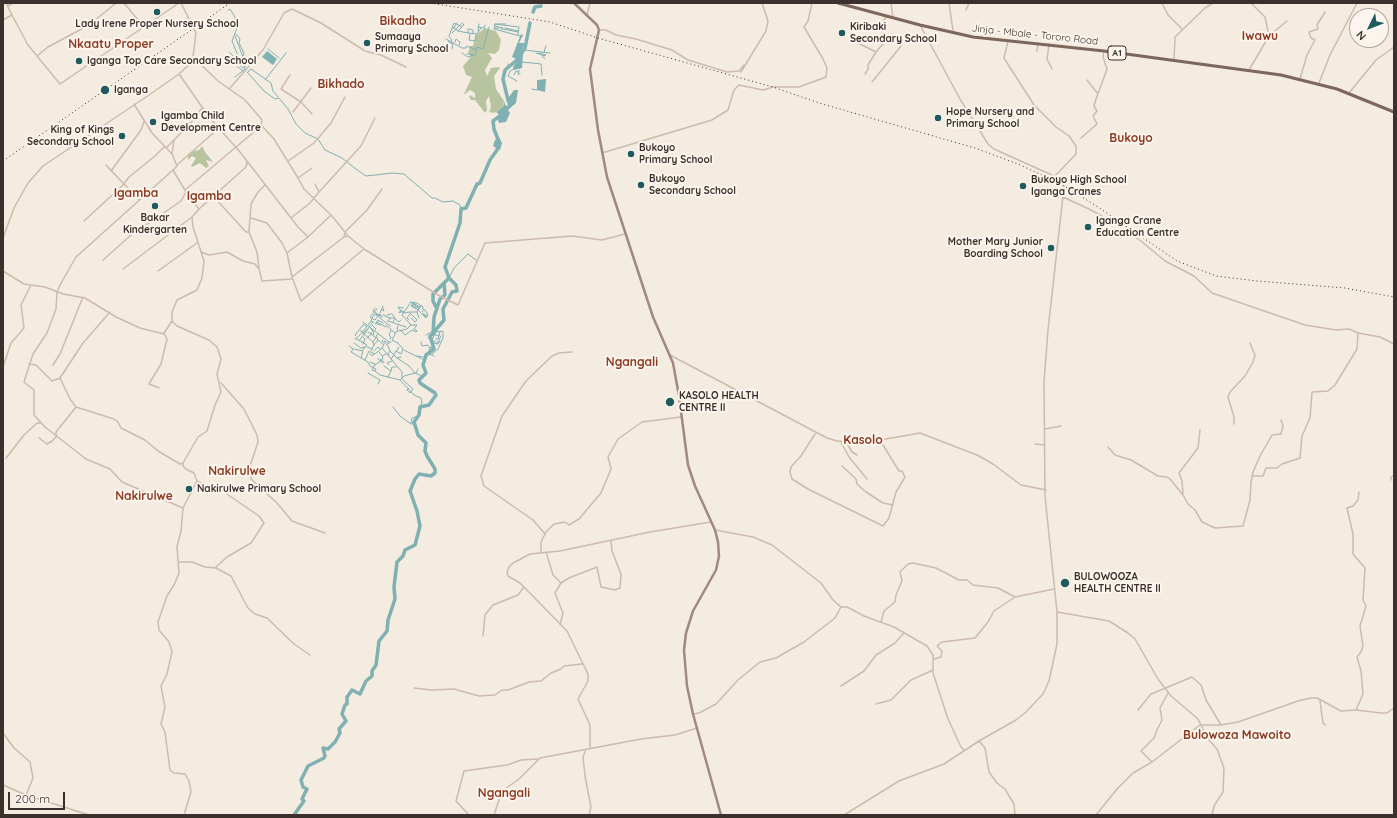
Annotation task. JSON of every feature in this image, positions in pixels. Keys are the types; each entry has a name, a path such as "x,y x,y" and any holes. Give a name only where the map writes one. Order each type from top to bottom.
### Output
{"main road":[{"path":"574,3 597,25 599,30 590,69 602,153 607,177 653,317 673,363 688,466 695,486 715,530 719,549 718,563 714,575 693,611 686,633 684,650 693,714 721,815"},
{"name":"Jinja - Mbale - Tororo Road","path":"838,3 953,33 1008,41 1174,60 1249,70 1300,79 1319,83 1349,93 1394,112"}],"street":[{"path":"3,238 14,208 28,182 43,166 186,68 193,57 196,33 180,3 60,84 36,56 6,3"},
{"path":"8,6 13,3"},
{"path":"36,56 48,47 89,25 116,3"},
{"path":"124,3 144,27"},
{"path":"587,15 590,3"},
{"path":"740,72 766,31 768,21 762,3"},
{"path":"602,153 717,117 728,110 734,90 739,85 762,90 773,87 799,87 826,77 827,68 804,27 808,21 812,3"},
{"path":"891,3 893,18"},
{"path":"949,3 953,33"},
{"path":"966,10 970,3"},
{"path":"1162,3 1168,15 1182,29"},
{"path":"1174,60 1174,41 1182,29 1205,8 1213,3"},
{"path":"1251,3 1266,17 1269,36"},
{"path":"1319,83 1330,55 1357,3"},
{"path":"230,88 263,50 284,13 292,9 321,23 365,51 381,55 406,67"},
{"path":"1300,79 1307,55 1314,40 1311,38 1309,32 1318,29 1317,25 1325,12"},
{"path":"3,20 12,15"},
{"path":"872,82 901,46 899,41 889,37 879,28 887,16"},
{"path":"1249,70 1269,36 1287,21"},
{"path":"844,815 899,781 938,767 1016,720 1036,703 1043,694 1055,657 1057,612 1045,496 1044,382 1048,330 1063,197 1063,180 994,149 988,144 960,99 920,25"},
{"path":"599,30 606,30 616,35 636,39 672,50 688,60 727,72 739,71 744,65"},
{"path":"866,74 876,52 889,37"},
{"path":"1008,41 1004,58 1034,105 1056,127 1069,136 1076,146 1076,154 1055,176"},
{"path":"858,43 876,52"},
{"path":"1037,51 1038,44"},
{"path":"1049,45 1047,59 1052,69"},
{"path":"1349,93 1376,60 1394,47"},
{"path":"1081,138 1096,124 1093,116 1096,111 1094,106 1106,69 1103,57 1104,51"},
{"path":"103,260 130,236 181,201 185,191 229,155 236,147 261,126 262,120 256,111 193,57"},
{"path":"179,74 202,108 236,147 291,218 308,237"},
{"path":"290,75 281,89 301,102 312,114"},
{"path":"1087,80 1098,94"},
{"path":"293,112 311,88"},
{"path":"288,161 306,150 318,139 332,123 345,97"},
{"path":"134,104 144,122 172,154 177,164"},
{"path":"84,221 189,125 202,108"},
{"path":"291,218 313,199 361,146 376,118"},
{"path":"3,120 3,126"},
{"path":"111,171 138,134 144,122"},
{"path":"261,126 268,131 304,189 313,199 331,214 348,236 364,249 438,295 458,305 485,243 572,236 602,240 626,233"},
{"path":"183,508 122,482 110,468 86,459 40,423 34,415 34,390 24,382 33,354 47,333 58,298 57,292 76,257 173,170 177,164 219,128"},
{"path":"172,154 174,139"},
{"path":"123,269 192,217 246,167 248,162"},
{"path":"106,165 139,200"},
{"path":"246,167 251,166"},
{"path":"298,178 312,168"},
{"path":"173,170 185,191 199,209"},
{"path":"315,184 320,190 319,192"},
{"path":"265,185 253,199 251,204 251,218 248,232 256,252 262,281 292,278 344,237 348,236"},
{"path":"344,237 345,232 367,210 382,189"},
{"path":"213,196 246,232 248,232"},
{"path":"1063,197 1091,210 1117,225 1146,245 1165,261 1194,276 1212,293 1305,325 1336,330 1349,329 1358,333 1380,337 1394,344"},
{"path":"287,253 308,237 331,214"},
{"path":"164,334 172,321 172,312 177,300 200,286 205,265 192,227 192,217"},
{"path":"251,218 266,223 282,243 287,253 292,278 301,301 364,249"},
{"path":"158,271 197,243"},
{"path":"201,252 209,254 227,252 243,261 255,264 259,269"},
{"path":"3,271 21,282 45,287 63,294 82,297 140,328 164,334 167,339 163,358 149,384 159,388"},
{"path":"3,367 11,343 24,328 22,305 31,285"},
{"path":"58,298 63,294"},
{"path":"53,365 60,354 82,297"},
{"path":"29,364 36,365 52,381 60,378 83,343 110,312"},
{"path":"172,321 177,326 209,340 217,347 221,359 217,374 221,392 215,405 207,431 198,437 183,463"},
{"path":"1252,476 1263,476 1266,468 1277,468 1282,464 1300,458 1302,436 1310,418 1312,392 1328,391 1336,384 1357,349 1358,333"},
{"path":"1234,424 1234,417 1228,397 1230,392 1245,376 1253,362 1255,355 1250,343"},
{"path":"544,534 533,520 484,486 481,476 502,416 526,381 552,356 559,353 572,352"},
{"path":"669,354 815,433 841,441 862,443 920,433 977,455 993,464 1021,486 1046,490"},
{"path":"60,378 70,399 76,407 114,419 118,422 121,428 145,440 158,451 180,464 183,463"},
{"path":"220,382 244,409 257,436 258,442 250,466 251,479 277,503 292,521 325,533"},
{"path":"39,438 48,444 56,437 56,434 76,407"},
{"path":"540,553 540,542 544,534 554,524 565,522 569,526 579,519 600,493 611,469 608,457 618,439 642,422 682,417"},
{"path":"1200,430 1198,448 1179,473 1182,481 1184,500 1195,510 1200,520 1212,527 1222,528 1243,526 1250,500 1252,476 1260,456 1272,435 1281,434 1283,422 1281,420"},
{"path":"6,458 24,435 37,423 40,423"},
{"path":"1045,429 1061,426"},
{"path":"815,433 804,452 791,467 790,472 795,481 883,526 890,518 896,492 905,477 880,440"},
{"path":"841,441 849,457 867,479"},
{"path":"846,442 852,452 858,455"},
{"path":"1035,444 1045,445"},
{"path":"1108,447 1115,455 1131,460 1158,476 1167,477 1183,495"},
{"path":"183,463 183,466 194,473 197,481 212,488 221,490 259,516 264,522 251,543 227,557 215,568"},
{"path":"842,466 866,492 883,503 893,505"},
{"path":"1391,480 1391,477 1394,475"},
{"path":"184,815 191,792 189,781 185,774 174,773 170,770 165,732 161,724 165,707 161,686 167,674 172,652 169,642 158,626 158,617 179,573 179,562 176,547 181,531 183,508 197,481"},
{"path":"1356,710 1363,694 1361,671 1357,657 1363,646 1360,626 1366,606 1364,600 1365,568 1354,554 1353,534 1347,508 1353,506 1358,500 1359,492"},
{"path":"590,748 590,725 578,699 589,678 571,637 524,588 508,576 507,573 509,568 513,562 524,557 540,553 560,551 650,532 711,522"},
{"path":"715,530 753,538 772,545 820,583 833,600 841,607 847,607 864,616 881,622 927,646 934,659 933,670 948,719 961,747 965,751"},
{"path":"560,625 563,613 555,593 561,583 569,578 597,567 601,587 615,590 620,588 621,574 612,551 610,540"},
{"path":"546,552 553,575 561,583"},
{"path":"179,562 192,562 205,567 215,568 230,576 248,608 257,615 267,618 294,644 310,655"},
{"path":"881,622 884,611 895,602 896,595 902,582 900,572 908,564 913,563 936,568 959,580 967,580 973,585 998,588 1015,597"},
{"path":"483,636 485,615 488,610 493,605 518,595 524,588"},
{"path":"934,659 941,657 942,651 937,646 942,642 975,638 988,622 994,611 1015,597 1054,589"},
{"path":"693,714 699,713 716,704 738,680 760,662 776,658 804,642 835,618 841,607"},
{"path":"1057,612 1109,621 1119,626 1135,639 1158,679 1168,693 1198,719 1208,739 1217,749 1224,768 1223,792 1214,806 1212,815"},
{"path":"841,686 864,671 876,656 895,643 903,634"},
{"path":"414,688 430,690 454,689 479,696 495,695 502,690 508,690 529,682 540,681 564,666 582,664"},
{"path":"876,704 891,700 911,680 933,670"},
{"path":"1138,710 1152,694 1192,677 1201,685 1206,700 1220,725"},
{"path":"1152,762 1141,751 1154,738 1162,720 1160,708 1168,693"},
{"path":"1317,698 1322,705 1322,722 1325,725"},
{"path":"1096,815 1117,789 1133,773 1152,762 1200,725 1220,725 1238,722 1298,700 1317,698 1341,712 1356,710 1387,713 1394,708"},
{"path":"469,815 456,801 464,771 507,765 521,760 537,759 590,748 674,734 697,728"},
{"path":"3,733 14,748 30,762 33,778 26,795"},
{"path":"979,741 985,748 989,772 997,783 1005,789 1014,804 1016,815"},
{"path":"961,747 961,754"},
{"path":"586,749 583,757 591,808 589,815"},
{"path":"494,815 502,791 519,779 537,759"},
{"path":"3,785 26,795 89,815"}],"green space":[{"path":"485,28 496,31 501,40 499,50 495,54 488,53 492,58 485,70 487,76 491,68 500,68 494,76 496,89 504,101 503,107 494,113 489,112 491,107 489,96 486,101 487,110 485,113 475,100 471,100 469,97 470,95 475,98 475,93 470,90 464,94 472,77 466,75 463,66 470,58 471,55 468,53 470,46 473,46 476,35"},
{"path":"202,146 213,162 206,160 209,166 206,168 200,163 192,167 191,166 196,158 192,156 188,160 188,155 199,150"}],"water":[{"path":"521,34 523,35 519,43 524,43 520,54 523,55 522,68 514,70 513,67 518,60 512,57"},
{"path":"267,51 277,59 273,65 262,57"},
{"path":"546,79 545,92 537,90 537,80"},
{"path":"514,90 518,90 516,103 508,110 510,113 506,122 499,123 498,120 501,116 496,112 503,107 505,101 505,105 508,106 506,98 509,97"},
{"path":"499,137 502,143 500,150 493,146 495,140"}],"waterway":[{"path":"533,12 535,7 541,6"},
{"path":"228,10 230,9 235,17 237,28 232,41 245,70"},
{"path":"449,43 452,40 449,36 454,23 462,27 458,31"},
{"path":"453,29 457,23"},
{"path":"462,23 464,25 462,26"},
{"path":"508,100 503,79 505,70 517,60 525,48 530,23"},
{"path":"452,33 461,24"},
{"path":"478,31 479,24"},
{"path":"495,24 506,24"},
{"path":"518,35 519,27 495,24 494,29 520,36"},
{"path":"478,27 484,28 485,25"},
{"path":"495,26 503,28"},
{"path":"453,27 458,31 468,33"},
{"path":"467,54 475,55 477,47 483,49 489,27"},
{"path":"468,29 468,33 477,34 481,28"},
{"path":"505,28 518,31"},
{"path":"469,29 473,30 473,33"},
{"path":"503,29 518,32"},
{"path":"236,34 240,39 239,43 244,53 243,57 246,64 245,67"},
{"path":"470,34 469,40 475,41 476,35"},
{"path":"235,36 243,57"},
{"path":"446,39 462,48 466,48 467,46 476,50"},
{"path":"455,42 456,39 460,42 459,45"},
{"path":"448,41 451,44 452,42"},
{"path":"452,49 453,43"},
{"path":"544,52 546,46"},
{"path":"268,49 279,58"},
{"path":"524,50 550,53"},
{"path":"229,52 235,58 238,56"},
{"path":"265,80 286,53"},
{"path":"462,53 468,57 473,55"},
{"path":"536,53 546,55 539,53"},
{"path":"542,56 545,59"},
{"path":"246,65 251,60"},
{"path":"513,65 517,60"},
{"path":"522,62 541,64 542,75"},
{"path":"237,66 238,64 243,68"},
{"path":"238,67 243,71"},
{"path":"235,77 245,69"},
{"path":"248,72 251,69 271,83 273,91 278,97"},
{"path":"514,69 510,71 508,76 517,81"},
{"path":"519,70 518,74 520,74"},
{"path":"514,75 516,71 518,72"},
{"path":"247,72 264,91 275,99 279,98 288,109 296,124 305,133 318,139 325,150 342,158 366,176 392,173 404,174 432,198 443,202 453,201 460,205 461,209"},
{"path":"532,89 537,90"},
{"path":"294,815 304,801 302,799 307,789 303,787 301,780 308,766 324,758 323,748 328,749 335,742 340,733 339,729 346,721 342,714 345,705 347,704 347,697 352,690 360,694 366,681 372,676 372,671 376,665 379,641 387,631 388,620 395,599 394,587 397,562 403,556 405,550 415,545 420,526 417,511 410,491 419,474 431,476 435,473 435,469 425,451 426,443 418,435 414,422 419,415 420,407 429,405 436,395 420,383 419,380 426,373 423,365 426,355 434,349 430,336 433,334 434,317 440,299 445,295 444,283 449,278 445,267 460,223 461,209 466,208 477,184 480,183 490,160 497,150 499,142 494,129 493,121 504,113"},
{"path":"449,278 454,268 468,254 476,260"},
{"path":"433,333 444,320 443,309 452,292 457,291 456,285 450,279"},
{"path":"437,309 433,301 433,294 444,283"},
{"path":"411,302 419,309"},
{"path":"411,325 402,315 411,302 416,303 417,303 423,307 423,310 425,310 428,315 426,318 417,309 411,306 414,302"},
{"path":"413,303 420,307"},
{"path":"413,304 419,308"},
{"path":"412,305 416,308"},
{"path":"380,313 383,306"},
{"path":"419,318 417,312 421,306"},
{"path":"403,308 398,307 404,312"},
{"path":"375,308 373,311 382,317"},
{"path":"382,310 384,311 383,308"},
{"path":"371,321 372,318 370,317 377,309"},
{"path":"401,312 399,313 400,311 404,313 409,312 417,320 415,322 411,318"},
{"path":"410,312 417,312"},
{"path":"372,318 375,314 390,326"},
{"path":"376,314 379,316 380,314 382,317"},
{"path":"387,315 391,314"},
{"path":"392,314 395,318"},
{"path":"409,320 407,318 410,314"},
{"path":"423,314 426,317"},
{"path":"383,315 390,318"},
{"path":"373,319 375,320 377,317"},
{"path":"388,321 390,318 395,318"},
{"path":"393,322 395,319 399,322 401,320"},
{"path":"376,324 378,320 383,323"},
{"path":"368,325 371,321 373,322"},
{"path":"388,321 406,327"},
{"path":"363,322 389,342"},
{"path":"359,341 373,322"},
{"path":"377,322 386,327"},
{"path":"375,323 380,325"},
{"path":"356,339 367,327 363,324"},
{"path":"356,336 355,335 363,325"},
{"path":"372,325 376,329 375,330"},
{"path":"386,325 395,333"},
{"path":"399,331 407,329 411,325 417,325 414,329 417,331 416,332 412,330 405,335 400,330"},
{"path":"391,359 396,351 401,354 403,349 398,343 392,340 398,331 398,326"},
{"path":"363,333 368,329"},
{"path":"371,329 374,332 373,335"},
{"path":"360,330 373,342 374,345 372,349"},
{"path":"390,339 391,337 389,335 391,330"},
{"path":"426,335 433,331"},
{"path":"432,354 438,349 443,338 443,331 435,332 435,335 433,334"},
{"path":"367,338 371,334 368,332"},
{"path":"372,332 371,334 376,338 373,342"},
{"path":"435,335 439,336 440,332"},
{"path":"378,334 376,336 378,340"},
{"path":"432,341 434,335"},
{"path":"436,339 438,339 439,336"},
{"path":"437,344 441,336"},
{"path":"363,337 365,339 363,344"},
{"path":"355,338 367,345 365,347"},
{"path":"374,345 378,340 384,345 382,348 402,372 402,378"},
{"path":"383,340 382,341 388,346 390,351"},
{"path":"384,342 385,341 388,344"},
{"path":"432,343 433,341 436,342"},
{"path":"433,343 438,344 440,341"},
{"path":"388,344 391,342"},
{"path":"421,342 422,346 428,345 432,351"},
{"path":"354,343 361,348 365,347 363,350"},
{"path":"349,346 353,349 351,352 368,362 370,366 376,369 375,371 380,375 400,380"},
{"path":"367,347 372,349 371,351"},
{"path":"374,351 378,347 380,349"},
{"path":"396,352 399,347"},
{"path":"429,350 431,347 433,349"},
{"path":"370,352 375,354 382,348"},
{"path":"354,349 363,351 361,358"},
{"path":"404,350 422,359"},
{"path":"365,360 369,351"},
{"path":"389,355 388,354 390,351 397,358 401,357"},
{"path":"379,352 382,356 386,354"},
{"path":"370,354 372,356 374,354"},
{"path":"429,354 434,356"},
{"path":"375,365 382,360 382,356"},
{"path":"417,356 423,357"},
{"path":"397,358 409,366 415,373 422,376"},
{"path":"378,359 383,363"},
{"path":"380,359 384,362"},
{"path":"389,365 387,363 392,361"},
{"path":"370,362 375,364 372,370 375,371"},
{"path":"384,366 391,371 392,367 396,367"},
{"path":"416,373 418,369"},
{"path":"388,377 391,371"},
{"path":"368,373 380,380 378,384"},
{"path":"415,373 404,376 400,380 414,395 421,398 422,403 420,407"},
{"path":"402,379 413,389 410,393 407,390 409,388"},
{"path":"393,407 400,416 411,424 415,424"},
{"path":"411,423 412,418 419,416"}],"railway":[{"path":"3,161 230,3"},
{"path":"430,3 550,22 598,38 773,87 819,103 975,148 1018,164 1061,184 1101,209 1177,261 1216,276 1345,288 1394,297"}],"place":[{"name":"Lady Irene Proper Nursery School","path":"157,12"},
{"name":"Kiribaki Secondary School","path":"842,33"},
{"name":"Sumaaya Primary School","path":"367,43"},
{"name":"Iganga Top Care Secondary School","path":"79,61"},
{"name":"Iganga","path":"105,90"},
{"name":"Hope Nursery and Primary School","path":"938,118"},
{"name":"Igamba Child Development Centre","path":"153,122"},
{"name":"King of Kings Secondary School","path":"122,136"},
{"name":"Bukoyo Primary School","path":"631,154"},
{"name":"Bukoyo Secondary School","path":"641,185"},
{"name":"Bukoyo High School Iganga Cranes","path":"1023,186"},
{"name":"Bakar Kindergarten","path":"155,206"},
{"name":"Iganga Crane Education Centre","path":"1088,227"},
{"name":"Mother Mary Junior Boarding School","path":"1051,248"},
{"name":"KASOLO HEALTH CENTRE II","path":"670,402"},
{"name":"Nakirulwe Primary School","path":"189,489"},
{"name":"BULOWOOZA HEALTH CENTRE II","path":"1065,583"}],"district":[{"name":"Bikadho","path":"403,21"},
{"name":"Iwawu","path":"1260,36"},
{"name":"Nkaatu Proper","path":"111,44"},
{"name":"Bikhado","path":"341,84"},
{"name":"Bukoyo","path":"1131,138"},
{"name":"Igamba","path":"136,193"},
{"name":"Igamba","path":"209,196"},
{"name":"Ngangali","path":"632,362"},
{"name":"Kasolo","path":"863,440"},
{"name":"Nakirulwe","path":"237,471"},
{"name":"Nakirulwe","path":"144,496"},
{"name":"Bulowoza Mawoito","path":"1237,735"},
{"name":"Ngangali","path":"504,793"}]}
